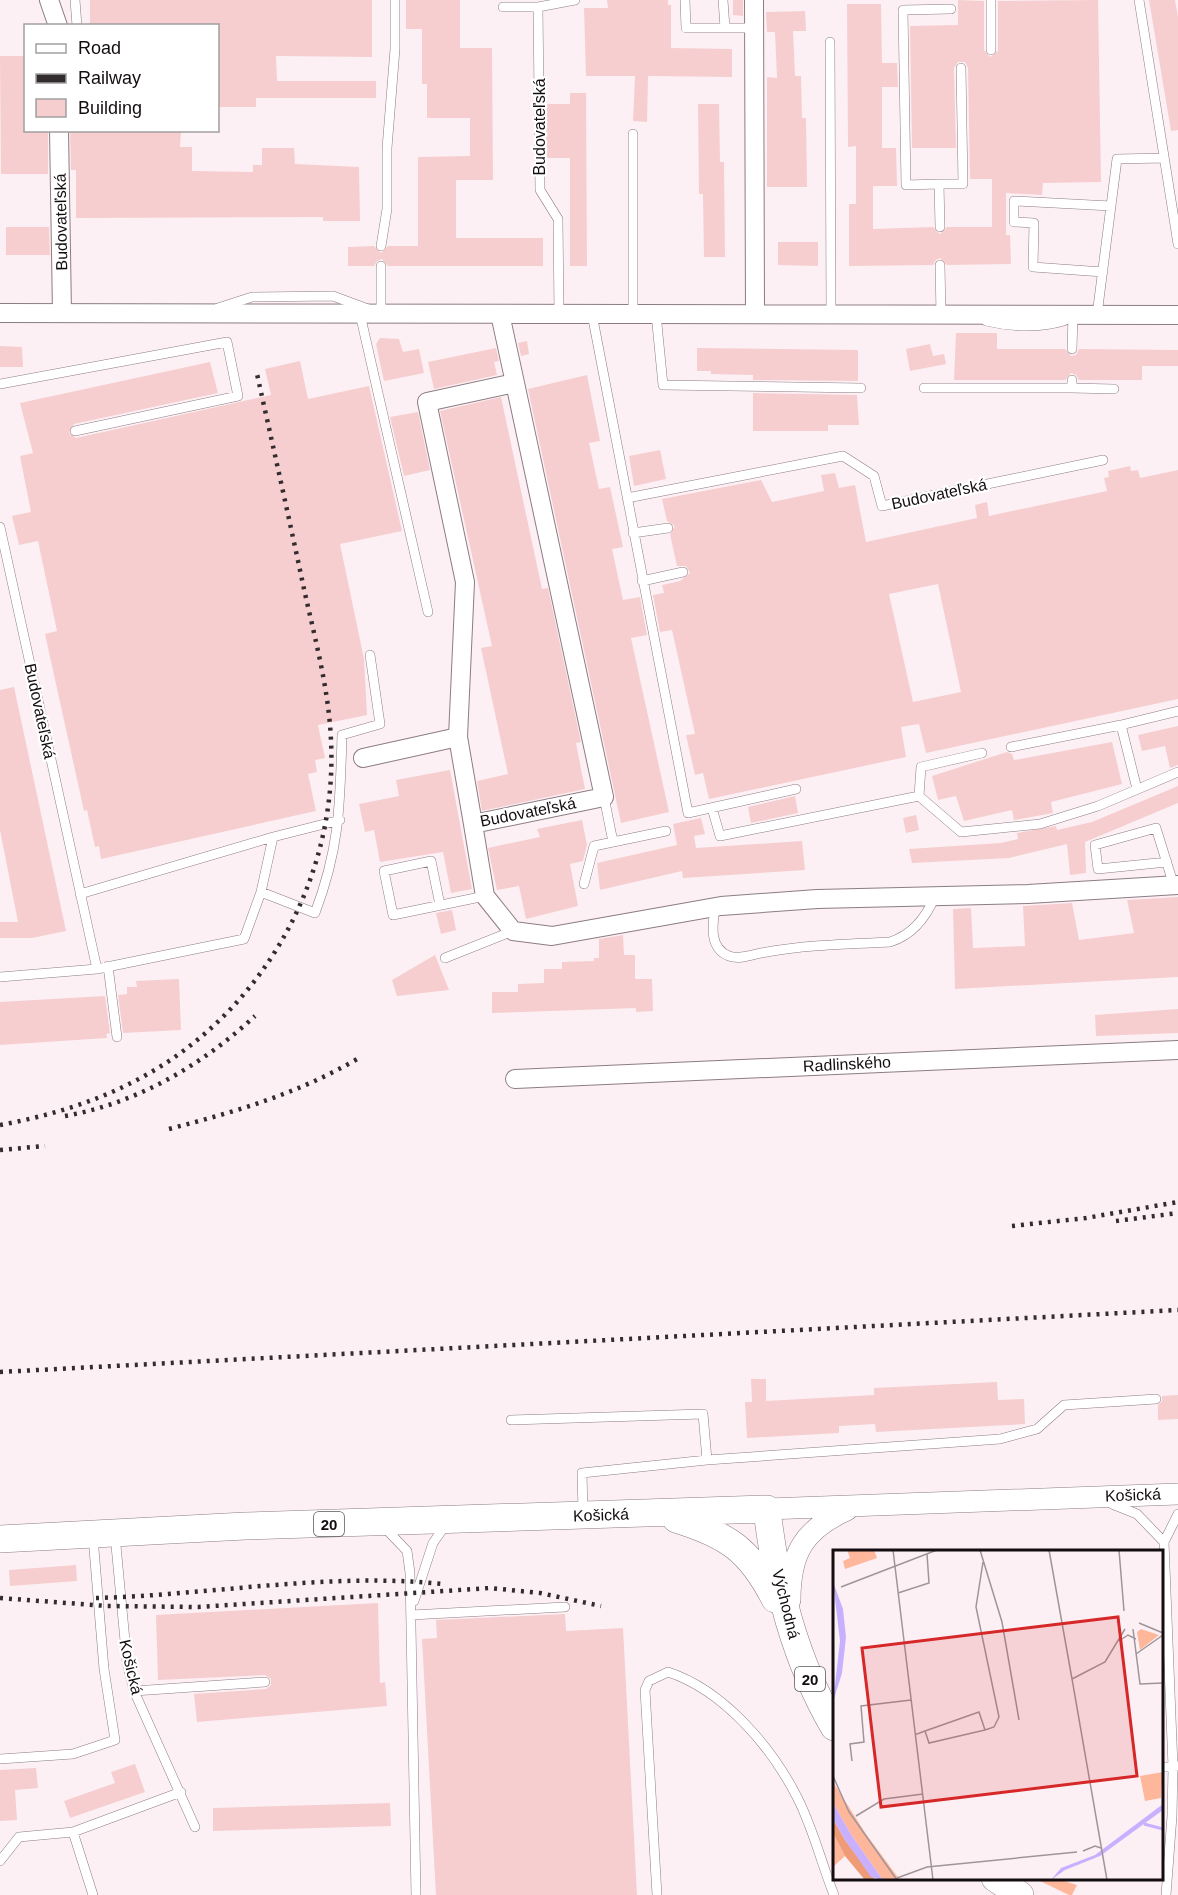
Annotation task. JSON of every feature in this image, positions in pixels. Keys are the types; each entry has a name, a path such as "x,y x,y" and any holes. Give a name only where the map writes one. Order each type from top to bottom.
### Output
{"main road":[{"name":"Košická","path":"0,1539 450,1519 767,1509"},
{"name":"Východná","path":"767,1509 770,1536 791,1629 811,1681 833,1724"},
{"path":"658,1513 708,1529 733,1544 760,1570 791,1629"}],"street":[{"path":"49,0 57,24"},
{"path":"754,0 755,315"},
{"name":"Budovateľská","path":"59,132 62,313"},
{"path":"0,313 1178,315"},
{"path":"500,314 604,797"},
{"name":"Budovateľská","path":"515,383 427,402 465,582 458,736 472,824 604,797"},
{"path":"363,758 458,736"},
{"path":"472,824 485,896 513,931 552,936 715,907 817,899 1176,885"},
{"name":"Radlinského","path":"515,1079 1178,1050"},
{"name":"Košická","path":"767,1509 1176,1493"},
{"path":"791,1629 790,1572 804,1541 821,1521 855,1506"}],"lane":[{"path":"75,0 77,24"},
{"path":"381,246 387,209 387,148 395,49 394,0"},
{"path":"503,7 538,7 575,0"},
{"path":"685,0 686,28 754,28"},
{"path":"723,0 725,28"},
{"path":"991,0 991,50"},
{"path":"1138,1 1178,243"},
{"path":"951,9 915,5 903,10 906,185 963,184 961,68"},
{"name":"Budovateľská","path":"538,7 540,190 558,219 559,314"},
{"path":"830,42 831,315"},
{"path":"633,134 633,314"},
{"path":"1072,349 1083,316 1103,272 1117,159 1164,158"},
{"path":"939,184 939,227"},
{"path":"1103,272 1033,267 1034,223 1014,222 1014,201 1111,206"},
{"path":"940,265 949,315"},
{"path":"203,313 252,297 333,296 382,314 381,266"},
{"path":"360,314 428,612"},
{"path":"592,314 688,813 796,789"},
{"path":"656,314 663,385 861,388"},
{"path":"0,384 227,342 238,396 75,431"},
{"path":"924,388 1072,384 1114,388"},
{"name":"Budovateľská","path":"627,498 843,456 874,476 882,506 1103,460"},
{"name":"Budovateľská","path":"0,527 97,969"},
{"path":"633,533 668,528"},
{"path":"642,580 683,572"},
{"path":"261,892 315,913 334,855 340,820 342,735 380,724 369,655"},
{"path":"1011,747 1178,711"},
{"path":"1121,725 1137,789"},
{"path":"919,796 921,767 982,753"},
{"path":"919,796 961,832 1040,825 1098,806 1178,772"},
{"path":"712,808 720,836 919,796"},
{"path":"604,797 613,842"},
{"path":"80,894 273,837 340,820"},
{"path":"1167,862 1098,869 1095,845 1156,828 1176,885"},
{"path":"584,884 594,846 666,831"},
{"path":"0,977 97,969 244,939 261,892 273,837"},
{"path":"440,905 431,861 384,871 393,915 485,896"},
{"path":"715,907 713,937 720,950 729,956 742,957 793,947 890,942 902,938 921,921 935,896"},
{"path":"445,958 513,931"},
{"path":"108,966 117,1037"},
{"path":"583,1515 582,1473 707,1460 1000,1439 1037,1429 1064,1405 1156,1399"},
{"path":"511,1420 703,1414 707,1460"},
{"name":"Košická","path":"1087,1497 1137,1514 1164,1542"},
{"name":"Košická","path":"1166,1895 1175,1816 1175,1766 1174,1705 1164,1542 1178,1514"},
{"path":"411,1615 433,1543 450,1519"},
{"path":"377,1522 394,1534 407,1551 411,1615 416,1895"},
{"path":"0,1759 73,1754 115,1740 104,1669 104,1534"},
{"name":"Košická","path":"104,1534 134,1691 195,1827"},
{"path":"411,1615 565,1607"},
{"path":"657,1895 645,1690 649,1681 668,1672 680,1676 717,1700 743,1723 776,1762 797,1797 834,1895"},
{"path":"134,1691 265,1682"},
{"path":"0,1861 19,1837 73,1832 181,1792"},
{"path":"73,1832 93,1895"}],"shaded area":[{"path":"1038,1880 1061,1880 1077,1885 1072,1895"}],"building":[{"path":"90,0 372,0 372,57 276,56 277,81 376,81 376,98 256,98 256,107 219,107 219,24 90,24"},
{"path":"406,0 460,0 460,48 492,48 493,180 456,180 456,238 543,238 543,266 388,266 382,259 374,266 348,266 348,247 374,246 381,253 388,246 418,246 418,157 470,156 470,118 427,118 427,84 422,84 422,29 406,29"},
{"path":"607,0 668,0 668,5 671,5 671,48 732,49 732,77 648,76 647,122 633,121 635,76 586,76 584,8 608,8"},
{"path":"733,0 743,0 743,16 733,15"},
{"path":"958,0 984,1 984,50 990,57 998,51 998,1 1098,0 1101,182 1043,183 1042,195 1006,193 1006,235 1010,235 1011,264 947,265 940,258 933,265 849,266 849,204 856,204 856,146 848,147 847,4 881,4 882,63 897,63 898,87 882,87 882,148 896,148 897,186 873,186 873,229 933,227 940,234 947,227 992,227 992,179 970,179 968,68 965,62 958,62 954,68 956,148 912,148 910,26 958,25"},
{"path":"1149,0 1175,0 1178,17 1178,130 1171,131"},
{"path":"805,11 806,31 793,31 795,76 801,76 802,118 806,118 807,187 767,187 767,77 777,78 775,32 767,32 766,12"},
{"path":"0,56 24,56 24,132 48,132 48,174 1,174"},
{"path":"570,93 586,93 587,266 570,266 570,158 546,158 546,104 570,104"},
{"path":"698,104 719,104 720,162 724,162 725,257 704,257 703,194 699,194"},
{"path":"70,132 181,132 180,147 192,147 192,171 253,172 253,165 262,165 262,148 294,148 295,164 359,167 360,221 323,221 323,217 76,218 76,170 71,170"},
{"path":"6,227 49,227 50,255 6,255"},
{"path":"778,242 818,242 818,266 778,265"},
{"path":"956,333 997,333 997,349 1065,349 1071,356 1076,355 1079,349 1178,350 1178,366 1142,366 1142,380 1079,380 1071,373 1065,380 954,380"},
{"path":"380,338 399,339 403,352 419,349 424,373 384,381 376,344"},
{"path":"527,341 529,354 521,356 518,343"},
{"path":"930,344 933,356 944,354 946,364 910,371 906,349"},
{"path":"0,346 22,347 23,367 0,367"},
{"path":"496,348 499,361 494,362 497,375 434,389 428,362"},
{"path":"697,348 858,350 858,381 753,380 753,375 711,374 711,371 697,371"},
{"path":"300,361 308,399 369,386 402,531 340,544 364,659 367,715 318,725 325,758 315,760 317,772 308,774 316,811 101,859 99,846 95,847 87,810 84,811 45,634 57,631 38,541 19,545 12,516 31,512 20,456 33,453 20,403 210,362 218,393 74,424 69,433 76,438 271,395 265,369"},
{"path":"587,375 600,441 589,443 599,489 610,487 623,547 612,549 623,600 640,597 647,635 631,638 669,812 621,823 528,389"},
{"path":"753,393 857,395 859,425 828,425 828,431 753,431"},
{"path":"501,397 542,589 548,588 581,742 576,743 585,789 482,811 477,781 508,774 481,648 492,646 440,411"},
{"path":"418,412 430,470 404,476 390,417"},
{"path":"660,450 666,479 634,486 629,456"},
{"path":"1130,466 1131,471 1138,470 1140,478 1178,470 1178,699 926,753 919,724 901,727 906,757 709,799 703,773 695,775 686,735 695,734 672,630 660,632 653,595 664,593 662,585 680,581 690,573 686,566 677,566 670,534 675,526 667,521 662,499 761,480 772,502 824,491 821,475 835,473 839,488 855,485 866,542 977,518 975,505 987,502 989,516 1107,491 1104,478 1109,477 1108,471","holes":["938,584 961,692 913,702 889,594"]},
{"path":"14,687 66,931 32,938 0,938 0,922 18,922 0,830 0,690"},
{"path":"1178,726 1178,765 1170,768 1165,746 1142,751 1138,735"},
{"path":"1112,742 1122,784 1051,802 1053,813 1014,820 1012,810 964,821 956,796 938,800 932,776 1007,752 1012,754 1014,760"},
{"path":"450,770 472,889 451,893 443,852 380,862 374,830 365,832 359,804 399,796 396,780"},
{"path":"1178,786 1178,803 1085,842 1086,873 1070,875 1067,844 1009,858 912,863 909,849 1001,843 1018,839 1017,833 1056,826 1057,830 1092,822"},
{"path":"795,796 798,813 751,823 748,807"},
{"path":"916,815 919,830 906,833 903,818"},
{"path":"701,818 705,834 694,836 696,848 802,841 805,870 683,878 682,871 600,890 597,863 677,845 673,824"},
{"path":"582,820 587,845 583,861 570,864 578,906 526,919 519,886 497,890 488,848 540,837 537,829"},
{"path":"1178,897 1178,977 955,989 953,909 971,908 973,948 1025,946 1023,906 1072,903 1079,940 1134,933 1127,900"},
{"path":"452,910 456,930 441,934 436,913"},
{"path":"623,935 624,955 635,955 635,979 652,979 653,1011 636,1012 636,1008 492,1013 492,992 518,992 518,984 544,983 544,969 562,969 562,962 594,961 594,958 599,958 599,939"},
{"path":"435,955 449,990 397,996 392,980"},
{"path":"179,979 181,1030 123,1033 118,995 127,994 127,987 137,987 136,981"},
{"path":"105,996 110,1033 106,1034 107,1038 0,1045 0,1002"},
{"path":"1178,1009 1178,1033 1096,1036 1095,1015"},
{"path":"751,1379 766,1379 766,1401 874,1395 874,1388 997,1382 998,1400 1024,1399 1025,1424 876,1432 875,1424 839,1426 839,1433 747,1438 745,1402 752,1402"},
{"path":"1178,1395 1178,1419 1158,1420 1158,1405 1162,1401 1162,1396"},
{"path":"76,1565 77,1581 10,1586 9,1570"},
{"path":"378,1603 380,1683 385,1682 387,1706 197,1722 194,1694 266,1689 271,1685 271,1679 265,1675 158,1680 156,1615"},
{"path":"565,1614 566,1631 623,1628 637,1895 436,1895 422,1639 437,1638 436,1620"},
{"path":"135,1764 145,1792 70,1818 64,1801 115,1783 111,1772"},
{"path":"36,1768 38,1788 15,1790 17,1820 0,1821 0,1770"},
{"path":"390,1803 391,1826 213,1831 213,1808"}],"railway":[{"path":"0,1125 50,1114 98,1098 129,1084 175,1057 216,1024 251,985 281,942 304,896 320,846 330,794 330,722 321,665 257,374"},
{"path":"65,1116 118,1102 168,1080 235,1034 255,1016"},
{"path":"169,1129 290,1092 359,1058"},
{"path":"0,1150 45,1146"},
{"path":"1012,1226 1086,1218 1178,1202"},
{"path":"1116,1221 1178,1213"},
{"path":"0,1372 1178,1310"},
{"path":"96,1598 313,1582 400,1581 443,1584"},
{"path":"0,1598 107,1606 198,1607 490,1588 540,1593 601,1606"}]}
